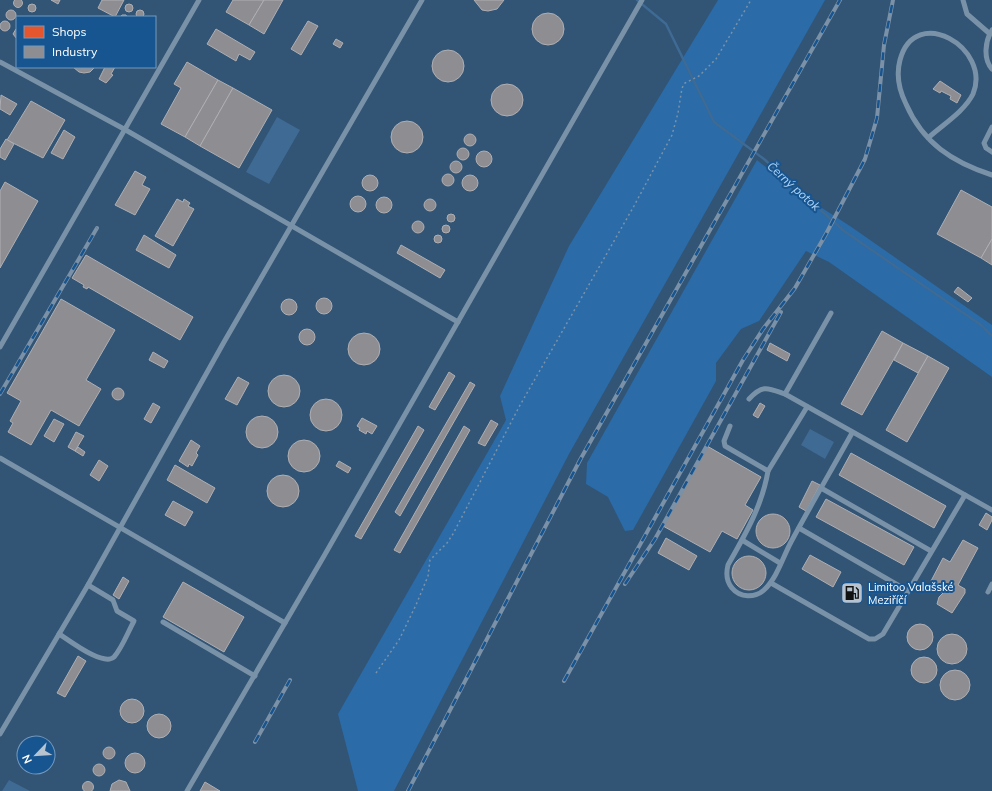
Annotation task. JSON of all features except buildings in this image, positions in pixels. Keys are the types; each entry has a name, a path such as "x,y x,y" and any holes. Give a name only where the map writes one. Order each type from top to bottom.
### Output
{"lane":[{"path":"0,348 199,0"},
{"path":"0,734 88,585 119,527 422,0"},
{"path":"187,791 255,676 642,0"},
{"path":"963,0 966,14 991,32 986,53 988,64 992,69"},
{"path":"928,138 962,108 972,95 976,85 976,73 966,51 948,36 940,33 928,33 918,36 909,42 903,49 899,66 901,94 912,118 928,138 947,154 972,168 992,175"},
{"path":"0,62 124,129 458,322"},
{"path":"992,127 984,144 986,148 992,152"},
{"path":"785,394 831,313"},
{"path":"749,399 756,391 764,388 785,394 852,433 992,510"},
{"path":"806,407 768,471 766,485 756,514 728,565 726,572 730,586 735,592 749,596 763,591 771,583 780,563 852,433"},
{"path":"730,426 724,441 725,446 768,471"},
{"path":"0,458 285,623"},
{"path":"822,488 931,550"},
{"path":"771,583 872,640 883,634 931,550 965,495"},
{"path":"799,528 908,591"},
{"path":"742,540 780,563"},
{"path":"988,592 992,584"},
{"path":"59,634 99,659 108,660 114,656 134,621 118,611 113,600 88,585"},
{"path":"163,622 255,676"}],"path":[{"path":"376,673 399,640 416,605 428,576 430,560 447,543 453,534 519,408 634,206 672,135 678,113 682,88 685,83 699,76 716,59 751,0"}],"shaded area":[{"path":"718,0 825,0 569,454 394,791 358,791 338,714 506,420 500,396 569,246"},
{"path":"277,117 300,130 269,184 246,172"},
{"path":"757,160 791,188 850,226 992,325 992,377 829,262 806,251 759,321 741,329 716,363 716,381 633,530 625,531 608,497 586,484 587,463"},
{"path":"810,429 834,442 825,459 801,445"},
{"path":"9,780 30,791 2,791"}],"waterway":[{"name":"Černý potok","path":"637,0 666,24 714,122 764,159 844,231 981,325 992,336"}],"railway":[{"path":"408,791 580,460 840,0"},
{"path":"564,681 743,360 763,329 795,288 826,234 865,159 877,118 884,45 893,0"},
{"path":"0,394 97,228"},
{"path":"625,584 655,539 781,312"},
{"path":"255,742 290,680"}],"place":[{"name":"Limitoo Valašské Meziříčí","path":"852,593"}]}
